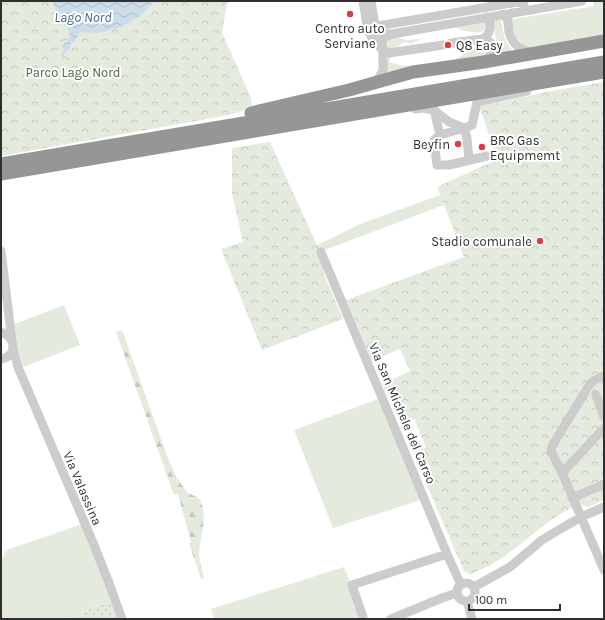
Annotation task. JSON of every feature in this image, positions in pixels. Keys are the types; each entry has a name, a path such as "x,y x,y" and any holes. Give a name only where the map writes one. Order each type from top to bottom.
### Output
{"highway":[{"path":"104,146 113,140 207,123 282,106 413,72 484,62 604,41"},
{"path":"1,164 604,62"},
{"path":"1,174 604,72"}],"street":[{"path":"362,1 370,35 383,51 390,53 483,39 488,35 490,30 489,20 486,17"},
{"path":"371,1 375,25 378,26 523,2 525,11"},
{"path":"376,82 383,71 382,43 384,36 525,11 565,2 582,1"},
{"path":"503,14 508,20 509,33 513,41 518,47 525,51 534,53"},
{"path":"367,25 379,34 392,34"},
{"path":"483,39 490,42 494,51 484,62"},
{"path":"487,156 449,165 437,165 434,140 440,135 472,125 477,102 530,90 543,82"},
{"path":"401,106 407,111 422,108 434,110 449,122 464,128"},
{"path":"434,110 440,135"},
{"path":"464,128 467,138 469,160"},
{"name":"Via Valassina","path":"1,251 12,344 18,367 94,545 122,619"},
{"name":"Via San Michele del Carso","path":"321,252 447,554 459,589"},
{"path":"3,359 9,356 12,351 12,344 8,335 1,331 6,326 9,319"},
{"path":"3,359 7,358 18,367"},
{"path":"604,376 590,384 551,450 604,570"},
{"path":"596,395 604,417"},
{"path":"562,473 604,428"},
{"path":"572,498 604,484"},
{"path":"474,587 510,568 542,540 581,517 604,507"},
{"path":"363,617 352,585 447,554"},
{"path":"392,619 442,598 459,589 464,583 468,583 474,587 474,596 468,601"},
{"path":"459,589 460,598 468,601"},
{"path":"468,601 472,619"}],"green space":[{"name":"Parco Lago Nord","path":"1,1 230,1 227,3 222,33 251,98 252,108 229,115 1,156"},
{"path":"604,1 604,35 533,49 521,45 514,35 510,16 512,15 513,19 594,6 593,2"},
{"path":"500,19 503,32 512,52 497,54 493,21"},
{"path":"485,21 487,28 479,32 470,32 451,26"},
{"path":"394,36 406,40 419,40 411,44 406,42 401,43 398,48 393,50 387,48 386,38"},
{"path":"484,47 489,49 488,56 384,76 387,57 391,57 389,62 411,67 454,60 475,48"},
{"path":"604,82 604,500 588,507 578,504 557,516 497,561 479,571 470,574 464,571 413,453 426,447 414,419 401,425 382,384 410,371 400,349 372,361 346,300 464,257 437,187 498,159 479,106"},
{"path":"270,142 317,245 325,250 323,271 343,319 262,350 221,249 243,242 232,193 232,148"},
{"path":"440,195 444,205 325,250 317,245 360,224"},
{"path":"64,305 80,345 23,367 12,325"},
{"path":"122,330 169,461 177,478 188,493 197,497 201,501 204,515 199,553 204,578 201,579 189,543 191,542 178,494 174,495 116,332"},
{"path":"378,399 421,500 333,528 294,430"},
{"path":"82,524 113,600 66,619 1,619 1,560 7,550"},
{"path":"344,567 365,619 214,619 211,609"},
{"path":"113,600 119,619 66,619"}],"water":[{"name":"Lago Nord","path":"52,1 154,1 140,16 122,26 101,32 80,32 74,42 70,44 68,51 62,48 70,36 68,28 60,20"}],"waterway":[{"path":"62,56 65,50"}],"place":[{"name":"Centro auto Serviane","path":"350,14"},
{"name":"Q8 Easy","path":"448,45"},
{"name":"Beyfin","path":"458,144"},
{"name":"BRC Gas Equipmemt","path":"482,147"},
{"name":"Stadio comunale","path":"540,241"}]}
